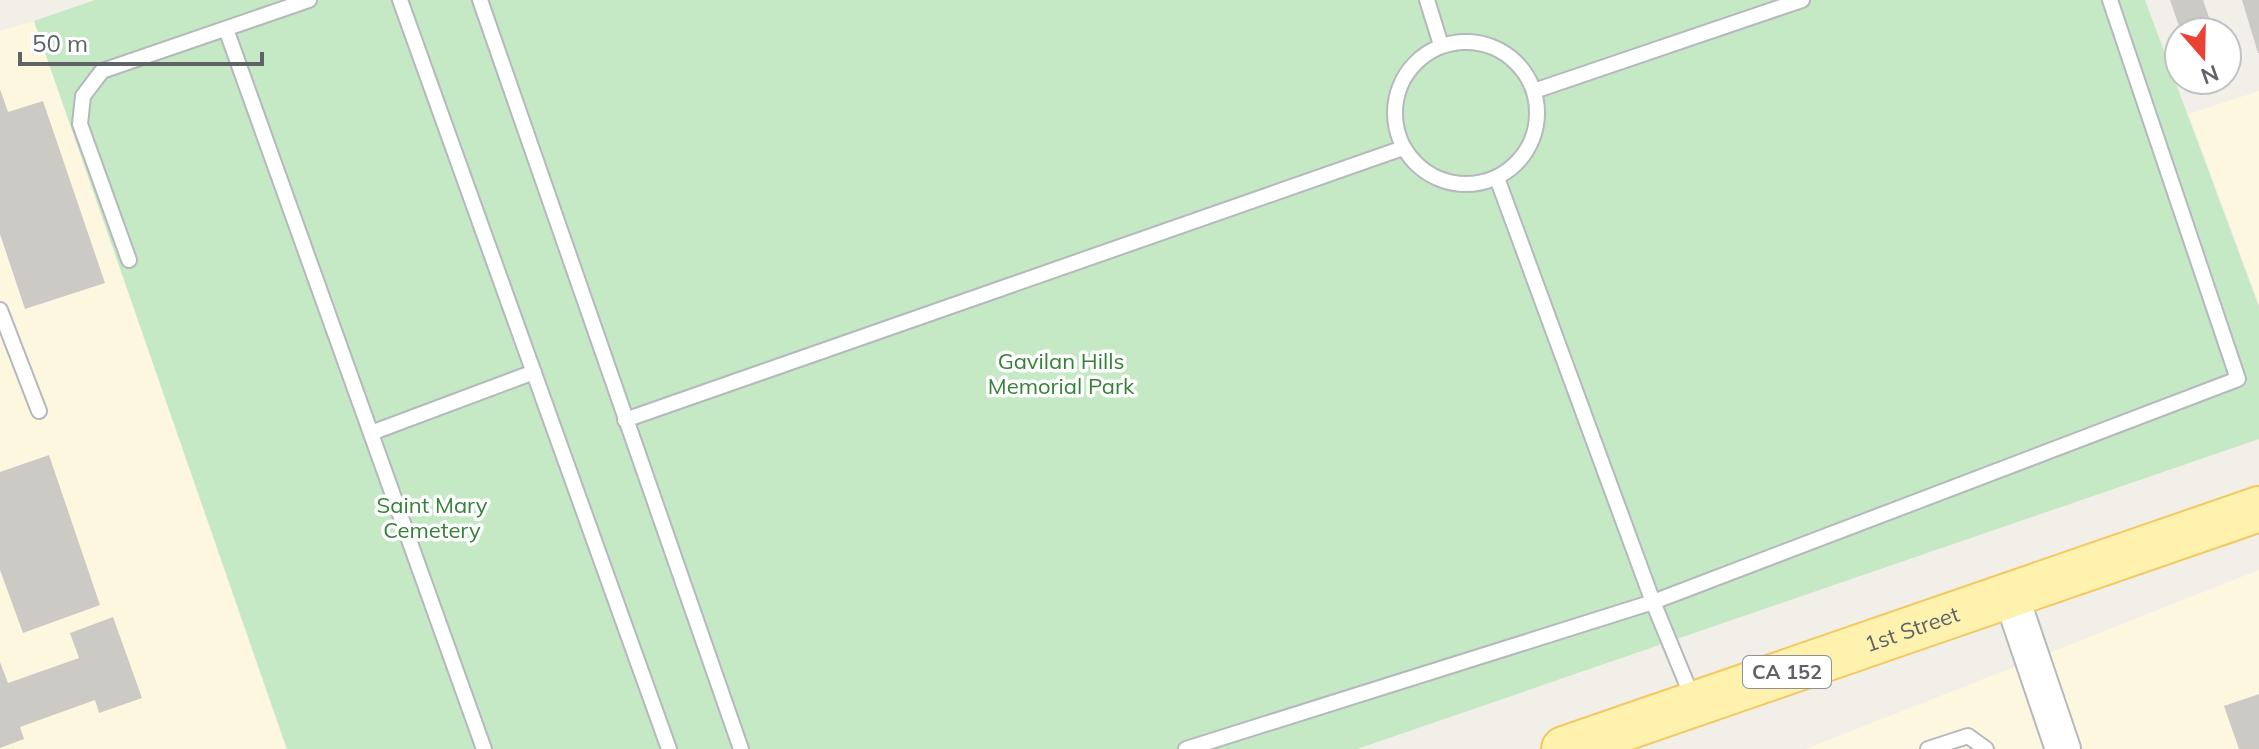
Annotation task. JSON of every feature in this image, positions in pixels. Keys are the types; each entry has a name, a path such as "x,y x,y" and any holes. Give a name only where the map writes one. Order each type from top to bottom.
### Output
{"main road":[{"name":"1st Street","path":"1564,749 2259,509"}],"street":[{"path":"2011,596 2063,749"}],"lane":[{"path":"129,260 80,124 83,96 102,71 309,0"},
{"path":"400,0 669,749"},
{"path":"480,0 741,749"},
{"path":"1427,0 1441,45"},
{"path":"1534,91 1802,0"},
{"path":"1186,749 1653,602 2238,379 2110,0"},
{"path":"226,29 484,749"},
{"path":"1466,41 1491,46 1512,58 1529,77 1538,116 1533,140 1519,161 1497,178 1473,184 1448,182 1425,172 1403,148 1395,124 1395,99 1404,76 1421,57 1441,45 1466,41"},
{"path":"625,420 1403,148"},
{"path":"1497,178 1653,602 1695,703"},
{"path":"0,310 39,411"},
{"path":"371,433 534,372"},
{"path":"1928,749 1968,736 1986,749"}],"shaded area":[{"path":"34,21 286,749 0,749 0,31"},
{"path":"2259,91 2259,304 2189,114"},
{"path":"2259,570 2259,749 1806,749"}],"green space":[{"name":"Gavilan Hills Memorial Park","path":"95,0 2145,0 2163,48 2163,96 2181,96 2259,307 2259,439 1357,749 287,749 34,21"}],"building":[{"path":"2170,0 2203,0 2208,16 2176,16"},
{"path":"2242,0 2259,0 2259,53 2258,53"},
{"path":"0,89 8,112 43,101 105,283 25,309 0,234"},
{"path":"49,455 100,605 23,633 0,570 0,472"},
{"path":"113,617 142,698 99,713 95,700 20,727 24,739 0,748 0,662 8,683 79,658 70,633"},
{"path":"2259,694 2259,749 2239,749 2224,706"}],"park label":[{"name":"Saint Mary Cemetery","path":"432,518"}]}
